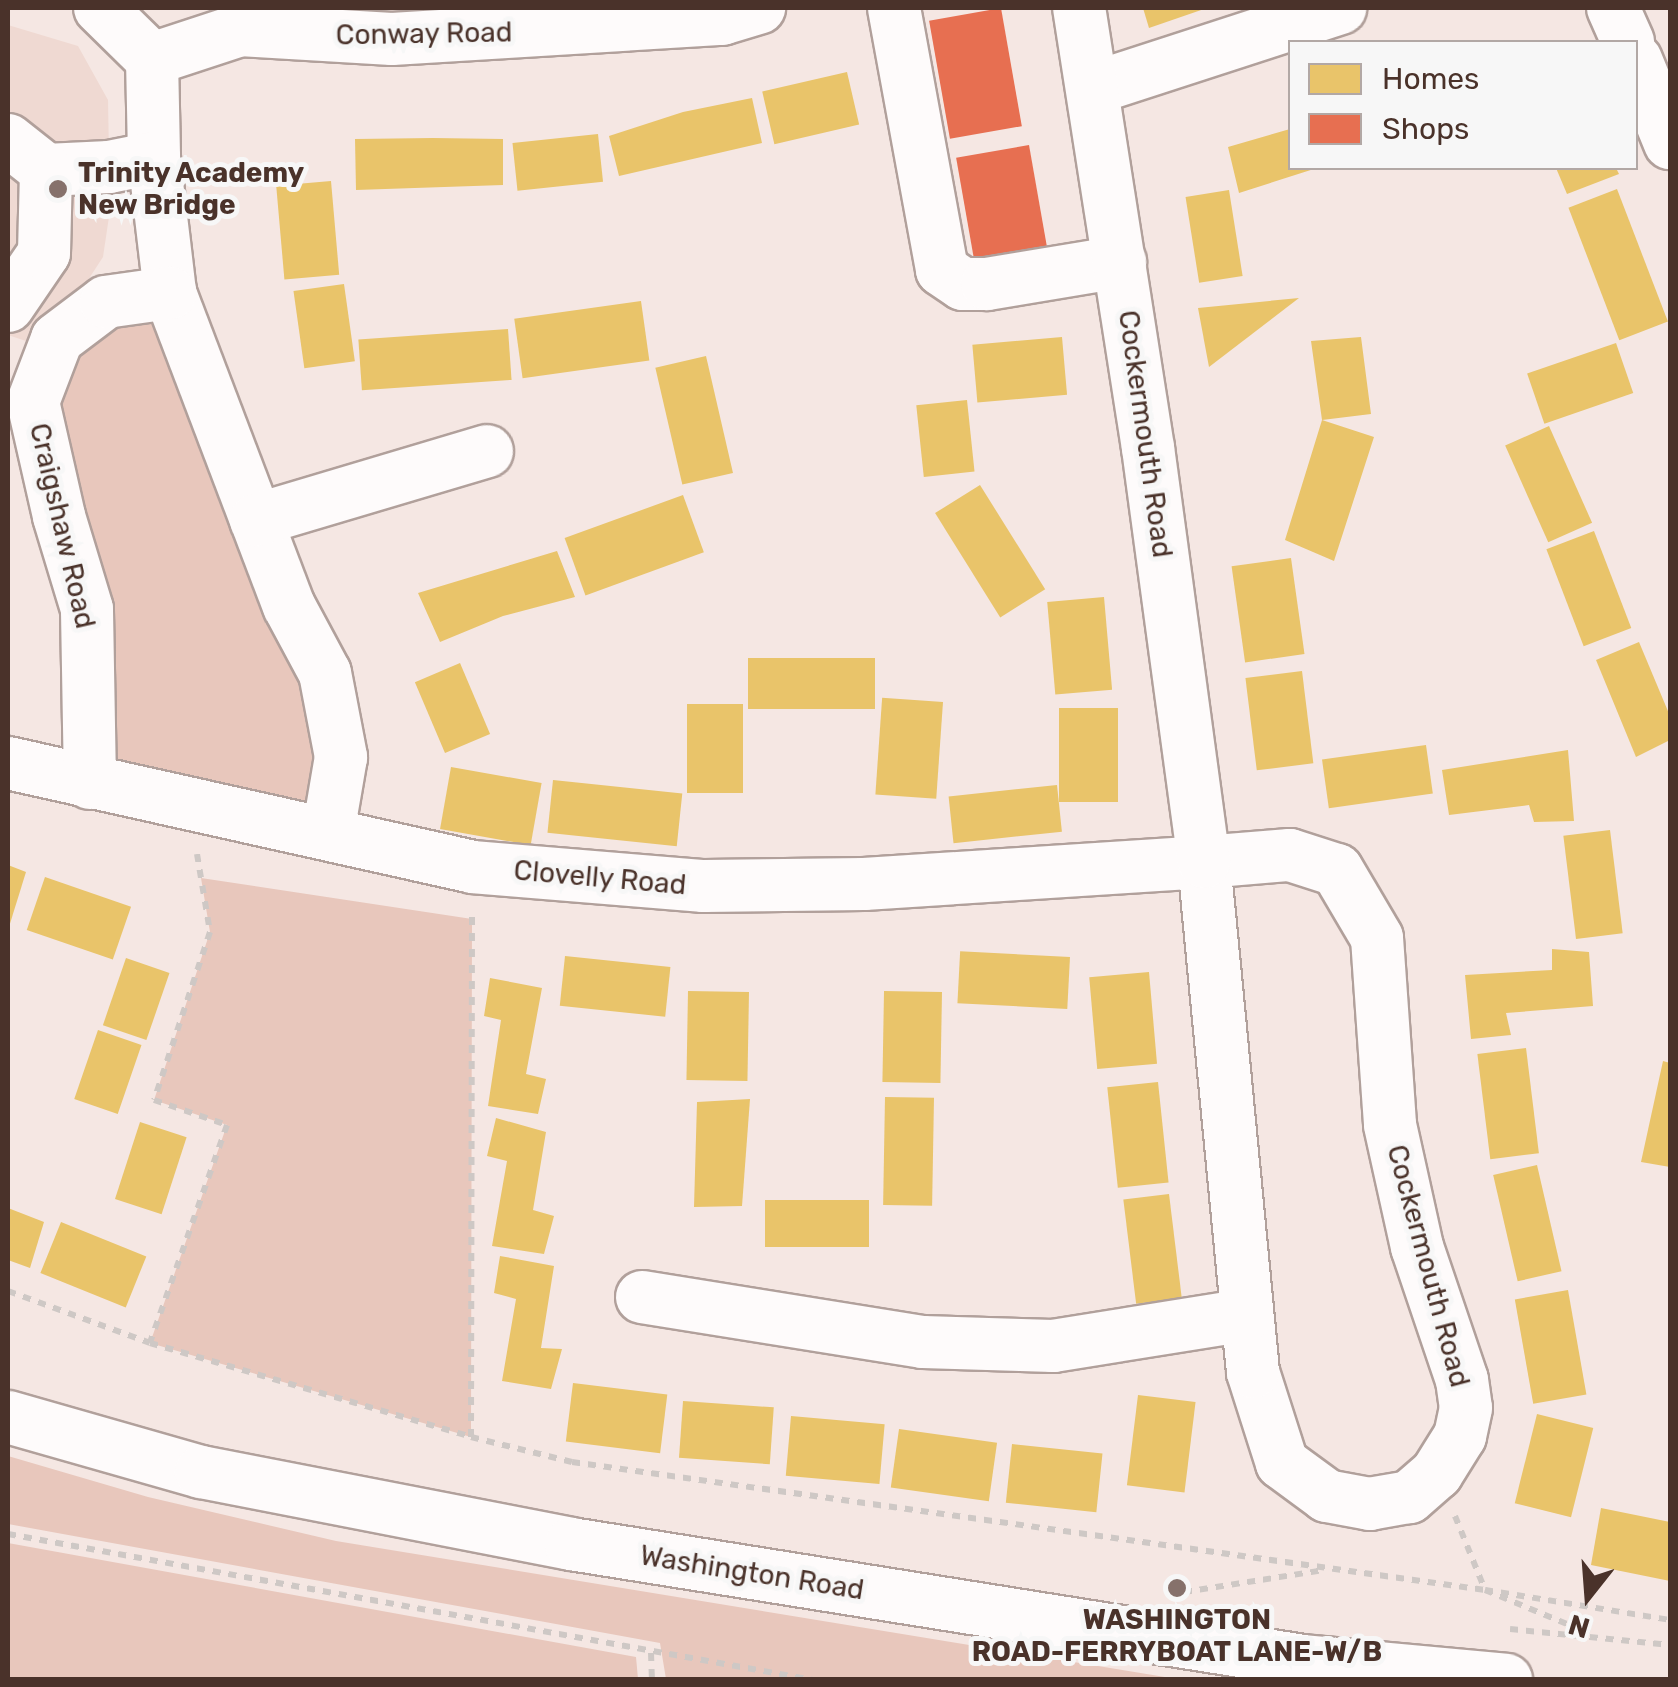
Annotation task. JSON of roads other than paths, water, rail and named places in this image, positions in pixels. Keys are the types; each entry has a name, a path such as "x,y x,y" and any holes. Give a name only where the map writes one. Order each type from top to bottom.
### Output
{"street":[{"path":"100,8 152,59 154,158 170,293 289,606 325,673 342,757 328,832"},
{"name":"Conway Road","path":"152,59 240,30 392,39 562,19 722,19 759,8"},
{"path":"894,8 942,270 963,284 987,284 1120,262"},
{"name":"Cockermouth Road","path":"1079,8 1120,262 1204,862 1253,1372 1282,1463 1327,1496 1370,1504 1409,1496 1437,1473 1460,1436 1466,1408 1462,1380 1417,1247 1390,1125 1377,938 1337,870 1290,856 1204,862"},
{"path":"1094,88 1340,8"},
{"path":"1614,8 1627,40"},
{"path":"1638,65 1670,143"},
{"path":"8,306 44,253 27,155 86,170 154,158"},
{"name":"Craigshaw Road","path":"90,784 87,609 59,516 34,402 58,338 106,302 170,293"},
{"path":"256,520 486,451"},
{"name":"Clovelly Road","path":"8,763 472,867 724,886 864,884 1204,862"},
{"path":"642,1297 923,1342 1053,1346 1248,1314"},
{"name":"Washington Road","path":"8,1417 200,1472 571,1544 1303,1661 1506,1680"}],"place":[{"name":"Trinity Academy New Bridge","path":"58,189"},
{"name":"WASHINGTON ROAD-FERRYBOAT LANE-W/B","path":"1177,1588"}]}
